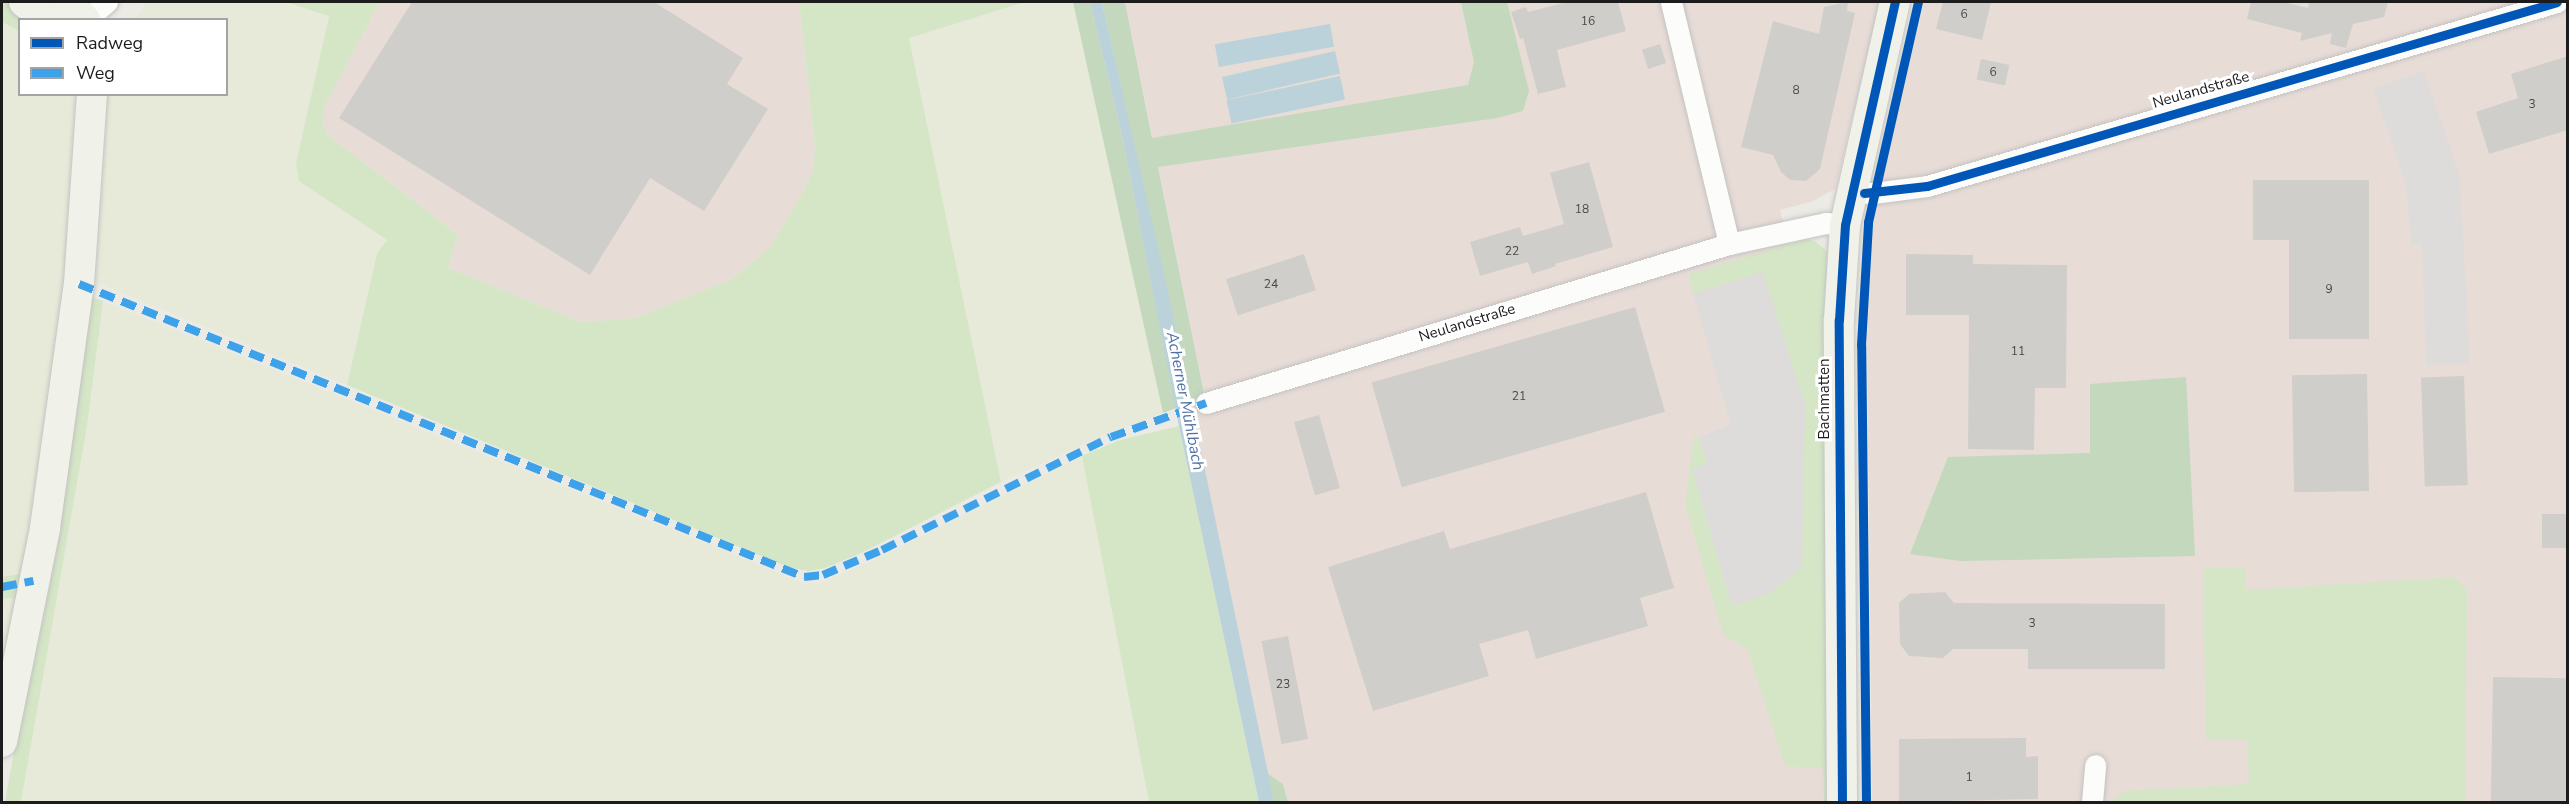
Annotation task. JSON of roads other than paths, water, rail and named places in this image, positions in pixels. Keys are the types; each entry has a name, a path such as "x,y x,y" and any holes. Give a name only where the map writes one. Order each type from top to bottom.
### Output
{"street":[{"path":"24,2 46,18"},
{"path":"66,2 83,18"},
{"path":"87,18 107,2"},
{"path":"1671,2 1730,244"},
{"name":"Bachmatten","path":"1842,802 1839,320 1845,225 1895,2"},
{"name":"Neulandstraße","path":"1852,192 1873,193 1927,186 2557,2"},
{"path":"2,742 47,516 79,284 92,96"},
{"name":"Neulandstraße","path":"1206,404 1730,244 1826,223 1845,225"},
{"path":"2092,802 2095,765"}],"water":[{"name":"Acherner Mühlbach","path":"1090,2 1102,2 1167,287 1274,802 1259,802 1179,426 1123,140"},
{"path":"1330,24 1334,47 1219,67 1215,44"},
{"path":"1335,51 1340,73 1227,100 1222,77"},
{"path":"1340,76 1345,99 1232,124 1227,100"}]}
